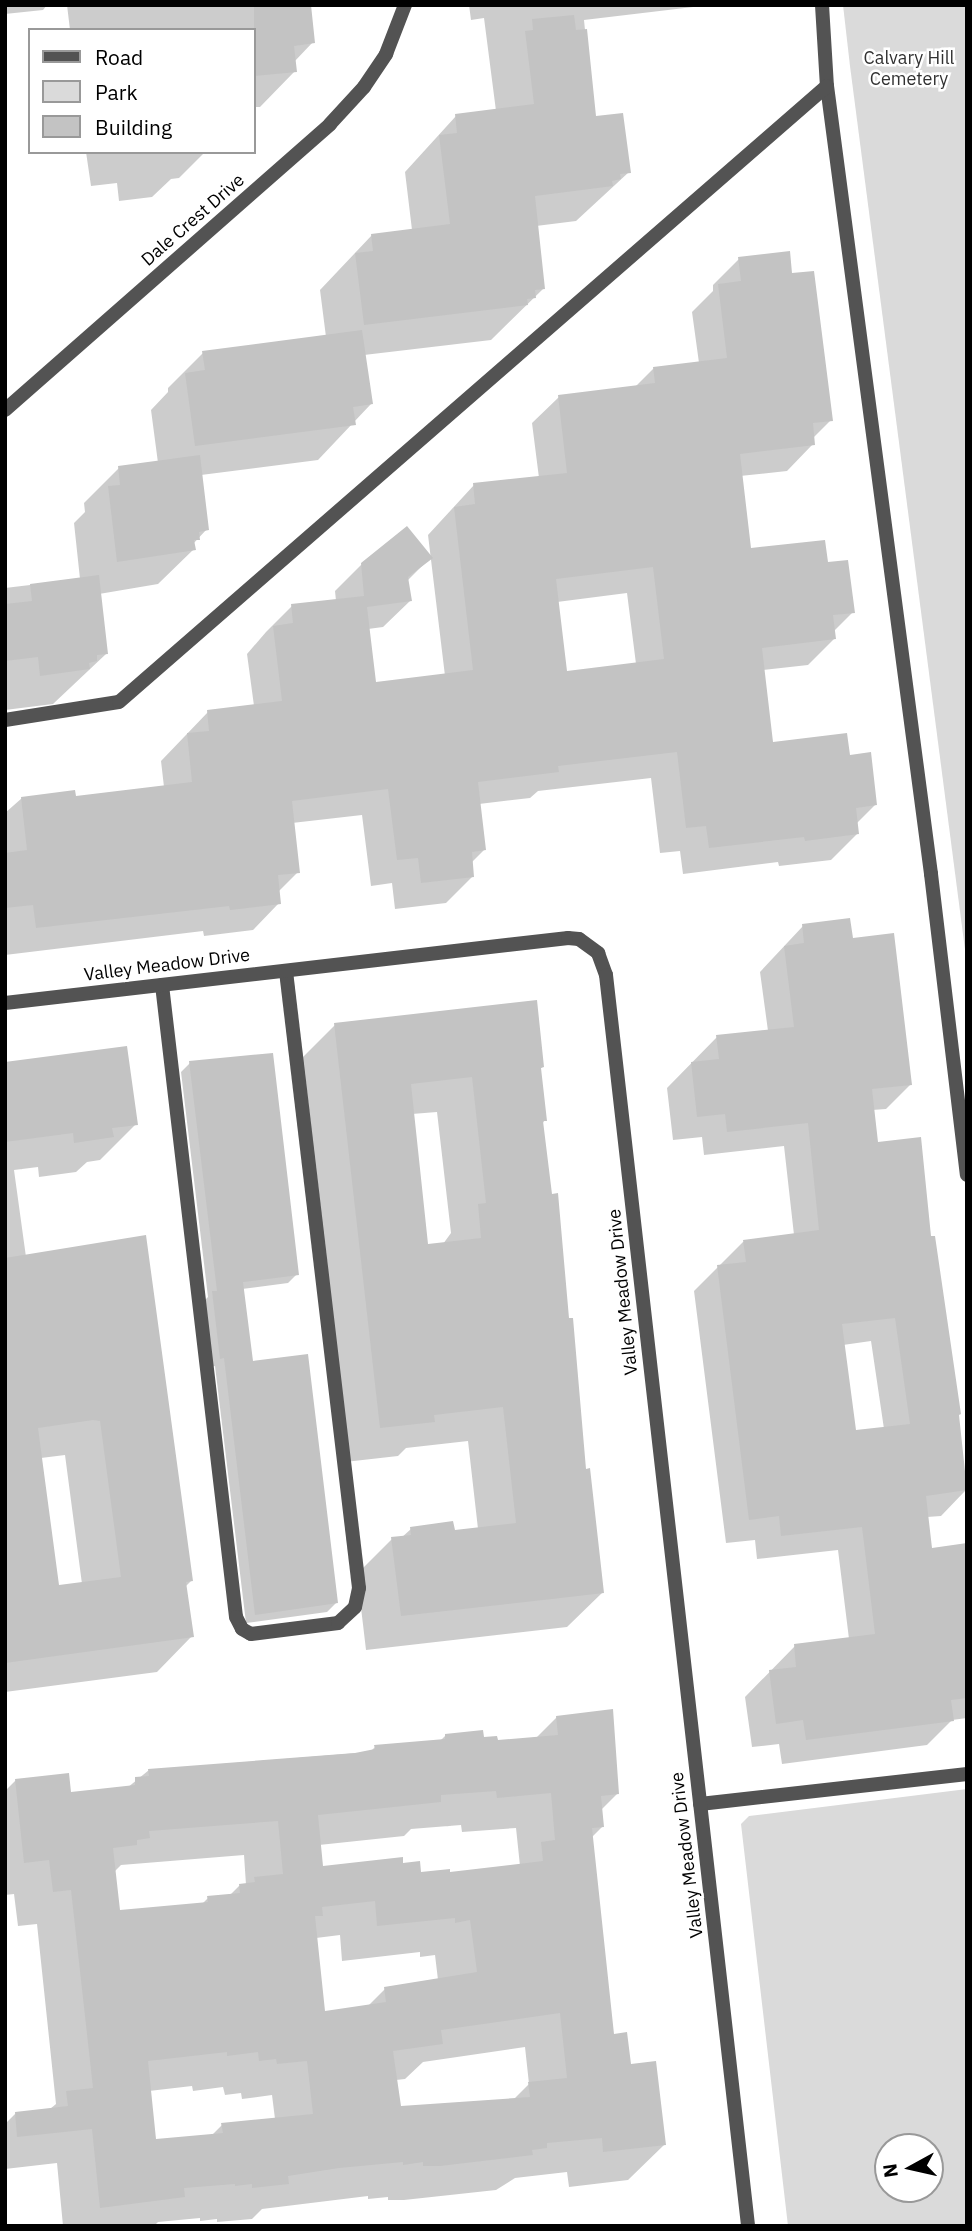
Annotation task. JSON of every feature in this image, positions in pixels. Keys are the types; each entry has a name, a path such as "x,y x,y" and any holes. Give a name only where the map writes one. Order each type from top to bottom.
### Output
{"street":[{"name":"Dale Crest Drive","path":"5,410 330,124 364,87 386,54 405,5"},
{"path":"822,5 827,86 931,874 967,1175"},
{"path":"5,720 119,702 827,86"},
{"name":"Valley Meadow Drive","path":"5,1003 568,938 590,945 604,963 748,2226"},
{"path":"162,985 236,1617 243,1629 251,1634 338,1623 355,1607 359,1588 286,971"},
{"path":"700,1804 967,1774"}],"green space":[{"name":"Calvary Hill Cemetery","path":"843,5 967,5 967,965 850,66"},
{"path":"967,1789 967,2226 788,2226 741,1824 749,1816"}],"building":[{"path":"254,5 311,5 315,43 294,46 297,72 256,76"},
{"path":"574,15 576,30 587,29 596,116 623,113 631,173 620,174 621,179 612,181 613,186 535,196 545,289 535,290 536,298 527,299 528,305 364,325 355,253 373,251 371,234 450,224 439,135 457,133 455,114 534,104 525,31 533,30 532,19"},
{"path":"790,251 792,273 814,271 833,421 813,423 815,445 740,454 751,548 825,540 828,562 848,560 855,613 833,615 836,639 762,648 773,742 847,733 850,755 871,752 877,805 856,808 859,834 805,841 804,837 709,848 706,826 686,828 677,752 558,766 559,772 478,782 486,850 472,852 474,877 421,883 418,858 397,860 388,789 292,801 300,873 278,875 281,904 230,910 229,906 36,928 33,905 5,908 5,853 27,850 21,797 75,790 76,796 192,782 187,733 209,731 207,710 282,701 273,626 293,623 291,604 364,596 361,563 407,526 433,558 408,577 412,601 367,607 376,682 473,670 454,507 475,504 473,483 567,473 558,395 655,383 653,367 727,358 718,284 741,281 738,257","holes":["653,567 664,659 567,671 556,579"]},
{"path":"362,330 373,404 353,407 356,425 195,446 185,373 205,370 202,351"},
{"path":"200,455 209,530 199,532 200,540 194,540 196,550 117,562 108,486 120,485 118,466"},
{"path":"99,575 108,654 97,655 97,661 89,663 90,669 40,676 38,657 5,661 5,604 32,601 30,584"},
{"path":"850,918 853,938 894,933 912,1085 872,1089 878,1142 921,1137 931,1236 935,1236 961,1414 967,1490 926,1496 932,1548 967,1543 967,1698 951,1700 954,1721 806,1740 803,1720 776,1724 769,1670 796,1667 794,1644 875,1634 862,1527 781,1536 779,1516 749,1520 717,1265 746,1262 743,1240 819,1230 808,1123 727,1132 725,1114 697,1117 691,1062 719,1059 716,1035 794,1027 784,946 804,943 802,924","holes":["895,1318 910,1424 856,1430 842,1324"]},
{"path":"537,1000 547,1121 543,1121 552,1194 558,1193 569,1318 573,1318 586,1469 590,1468 604,1593 401,1616 391,1537 411,1535 410,1527 453,1521 455,1530 516,1523 503,1407 434,1415 435,1422 380,1428 334,1023","holes":["472,1077 486,1203 478,1204 481,1238 428,1244 411,1084"]},
{"path":"127,1046 138,1125 112,1128 114,1137 74,1143 73,1133 5,1142 5,1062"},
{"path":"273,1053 299,1275 243,1282 253,1361 308,1354 338,1603 255,1615 224,1358 220,1359 212,1291 217,1291 189,1061"},
{"path":"146,1235 193,1581 186,1582 194,1637 5,1663 5,1258","holes":["100,1421 121,1577 59,1585 38,1428"]},
{"path":"613,1709 619,1794 601,1796 604,1827 592,1828 614,2034 627,2032 631,2064 656,2061 666,2145 603,2152 602,2138 547,2143 547,2148 532,2150 533,2155 440,2166 423,2166 423,2162 403,2165 403,2162 339,2168 288,2176 289,2184 252,2188 252,2184 235,2184 184,2188 185,2197 100,2208 92,2129 17,2137 15,2112 68,2106 66,2091 93,2088 71,1890 53,1892 49,1860 24,1863 15,1779 69,1773 71,1792 135,1785 135,1777 149,1776 148,1769 355,1753 375,1749 374,1745 445,1739 445,1734 483,1730 484,1737 497,1736 498,1740 558,1735 556,1716","holes":["496,1791 497,1798 551,1793 555,1840 541,1842 543,1861 450,1872 450,1869 421,1872 420,1861 403,1863 403,1857 323,1866 318,1815 441,1802 441,1795","278,1821 283,1874 254,1877 255,1882 239,1884 240,1893 207,1896 208,1902 120,1910 113,1848 137,1845 137,1840 150,1838 149,1831","375,1901 377,1926 455,1918 455,1923 470,1920 477,1972 384,1987 386,2002 325,2011 315,1916 323,1916 322,1907","560,2013 567,2078 528,2082 530,2097 401,2106 393,2051 443,2044 441,2030","227,2052 227,2056 258,2052 259,2061 276,2059 277,2064 307,2061 313,2114 221,2123 223,2133 156,2139 148,2061"]}]}
